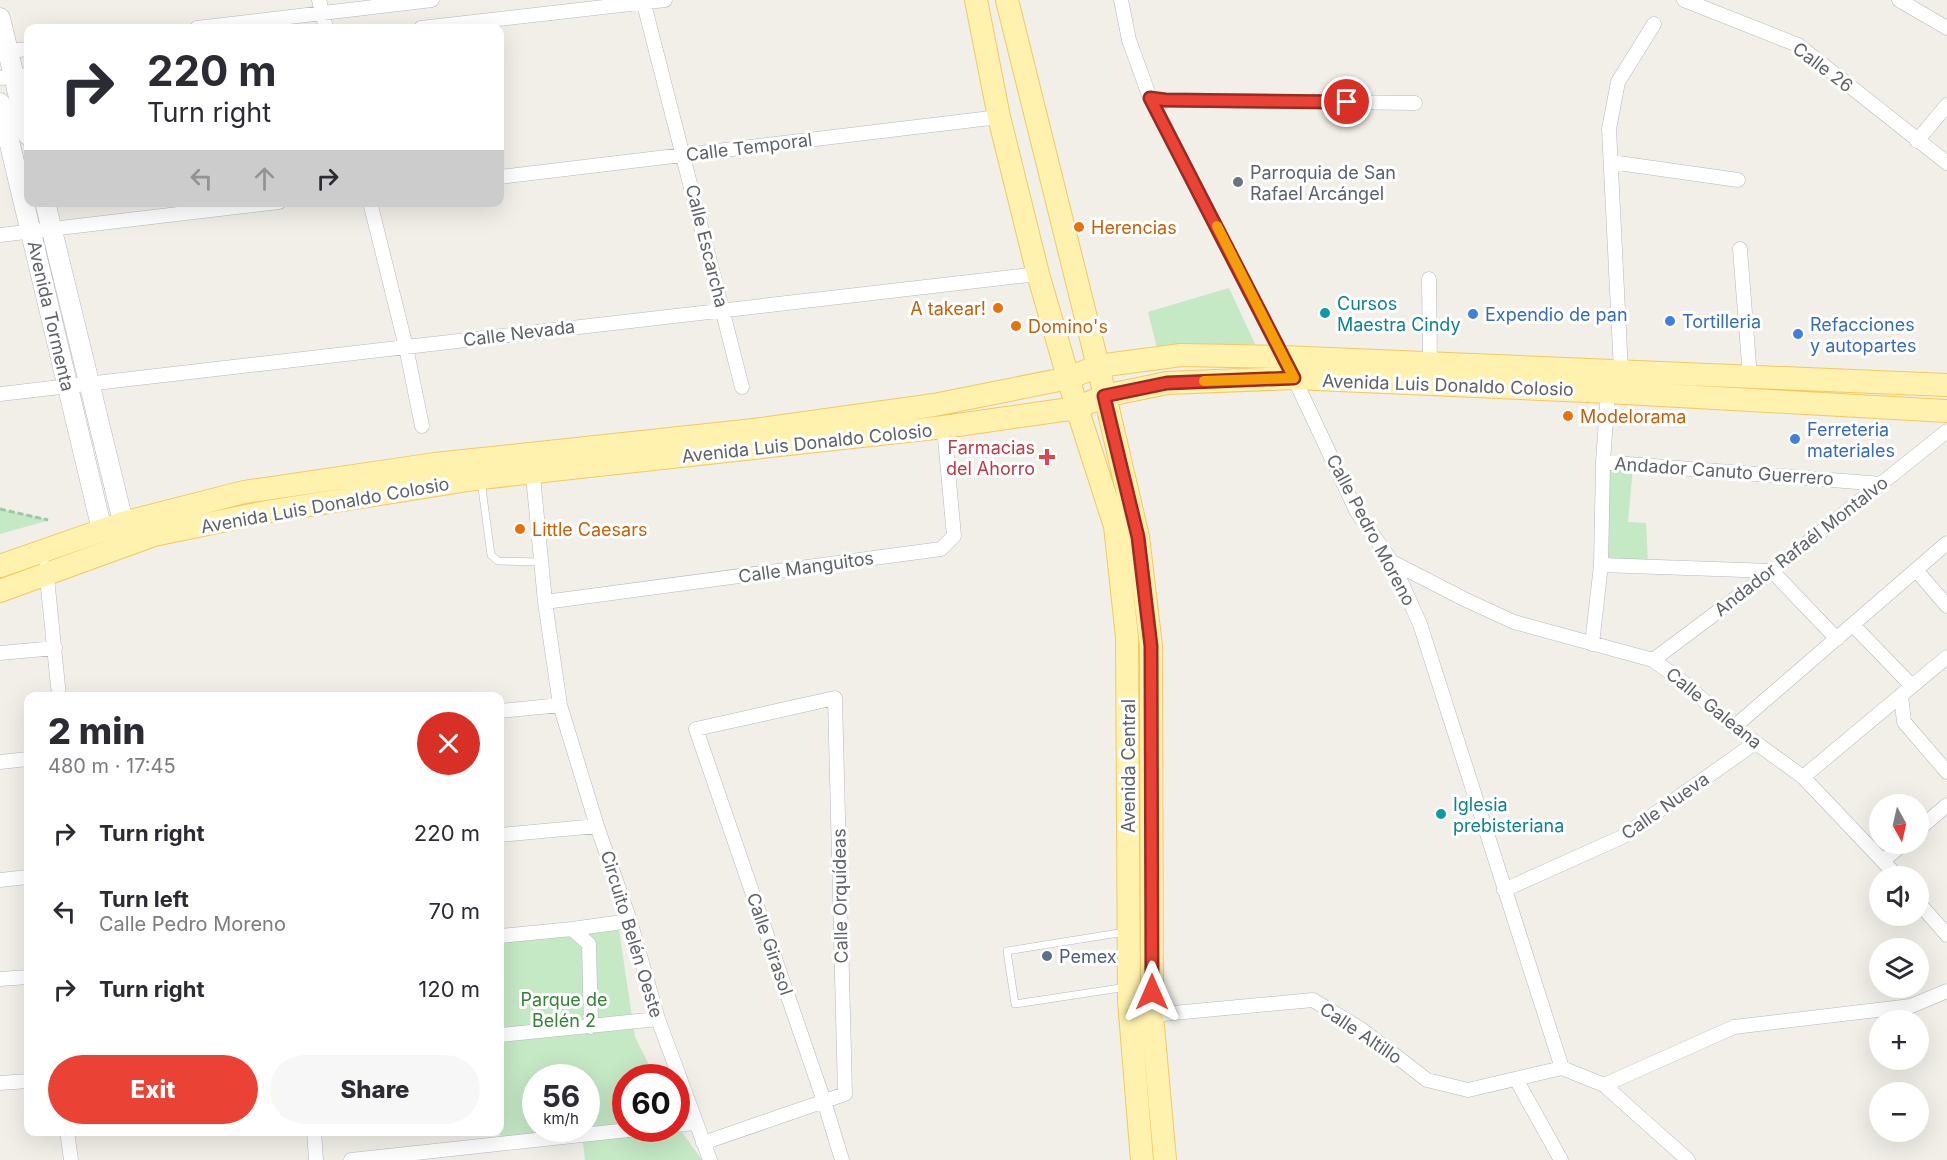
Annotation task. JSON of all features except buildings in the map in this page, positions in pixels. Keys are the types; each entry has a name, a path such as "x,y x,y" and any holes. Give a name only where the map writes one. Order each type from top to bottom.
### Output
{"main road":[{"name":"Avenida Central","path":"976,0 999,117 1038,274 1077,408 1115,526 1127,637 1129,986 1142,1160"},
{"name":"Avenida Central","path":"1006,0 1098,366 1138,537 1151,646 1152,1015 1165,1160"},
{"path":"0,566 244,492 435,464 532,463 934,405 1069,378 1098,366 1181,356 1282,357 1947,385"},
{"name":"Avenida Luis Donaldo Colosio","path":"0,591 48,574 118,532 154,535 266,512 481,478 532,463 944,427 1077,408 1104,396 1167,383 1294,378 1608,392 1947,411"}],"street":[{"path":"221,24 321,7 432,0"},
{"path":"454,24 665,0"},
{"name":"Calle Pedro Moreno","path":"1121,0 1130,40 1150,98 1294,378 1357,512 1392,562 1420,624 1562,1068"},
{"name":"Calle 26","path":"1684,0 1798,45 1947,163"},
{"path":"1899,0 1947,28"},
{"name":"Calle Escarcha","path":"644,1 742,387"},
{"path":"321,7 325,24"},
{"path":"0,18 4,52 14,76 24,118"},
{"path":"1621,371 1609,129 1618,82 1654,24"},
{"path":"4,52 24,50"},
{"path":"1150,98 1415,103"},
{"name":"Avenida Tormenta","path":"0,103 24,202"},
{"path":"1917,141 1947,105"},
{"name":"Calle Temporal","path":"504,177 999,117"},
{"path":"1611,162 1738,180"},
{"name":"Avenida Tormenta","path":"25,207 68,386 118,532"},
{"name":"Avenida Tormenta","path":"46,207 89,384 118,532"},
{"path":"0,235 237,207"},
{"path":"371,207 406,346 422,426"},
{"path":"1740,249 1749,377"},
{"name":"Calle Nevada","path":"0,394 1038,274"},
{"path":"1429,279 1430,363"},
{"path":"1788,379 1788,402"},
{"path":"1592,644 1601,565 1603,462 1608,392"},
{"name":"Calle Manguitos","path":"544,602 941,549 954,536 944,427"},
{"name":"Andador Rafaél Montalvo","path":"1653,660 1772,571 1946,434"},
{"name":"Andador Canuto Guerrero","path":"1603,462 1882,484"},
{"name":"Circuito Belén Oeste","path":"532,463 544,602 560,705 630,921 658,1019 710,1160"},
{"path":"1734,728 1947,543"},
{"path":"41,552 48,574 59,692"},
{"name":"Calle Galeana","path":"1392,562 1515,622 1653,660 1683,682 1734,728 1803,777 1888,866"},
{"path":"1601,565 1772,571 1837,639"},
{"path":"1916,570 1947,606"},
{"path":"1853,625 1907,691 1904,722 1947,772"},
{"path":"0,653 54,648"},
{"path":"1803,777 1947,657"},
{"name":"Calle Girasol","path":"835,698 696,729 824,1101 842,1160"},
{"name":"Calle Orquídeas","path":"824,1101 845,1094 835,698"},
{"path":"504,711 560,705"},
{"name":"Calle Nueva","path":"1504,890 1623,837 1755,742"},
{"path":"0,762 24,759"},
{"path":"1929,821 1947,805"},
{"path":"504,835 597,825"},
{"path":"1883,861 1891,854"},
{"path":"0,880 24,877"},
{"path":"1929,915 1947,935"},
{"path":"504,936 630,921"},
{"path":"572,929 589,944 591,1027"},
{"path":"0,979 24,977"},
{"path":"1604,1084 1734,1027 1911,1006 1947,991"},
{"name":"Calle Altillo","path":"1152,1015 1313,1000 1361,1029 1427,1080 1468,1090 1562,1068"},
{"path":"504,1035 658,1019"},
{"path":"1562,1068 1604,1084 1688,1160"},
{"path":"1516,1079 1561,1160"},
{"path":"0,1083 24,1081"},
{"path":"703,1143 824,1101"},
{"path":"690,1124 695,1123"},
{"path":"351,1160 435,1155 612,1132"},
{"path":"68,1136 71,1160"},
{"path":"314,1136 316,1160"}],"lane":[{"path":"481,478 491,555 498,561 541,562"},
{"path":"1129,932 1007,951 1015,1004 1129,986"}],"path":[{"path":"0,509 48,520"}],"green space":[{"path":"1229,288 1255,344 1161,353 1157,348 1148,312"},
{"path":"1606,466 1633,467 1628,522 1646,523 1648,563 1605,563"},
{"path":"0,509 50,520 0,534"},
{"name":"Parque de Belén 2","path":"618,923 635,1037 648,1064 612,1064 612,1142 689,1142 702,1160 585,1160 583,1142 600,1142 600,1064 522,1064 522,1142 501,1144 500,1136 504,1136 504,936"}],"slow traffic":[{"path":"1204,381 1294,378 1217,226"}],"place":[{"name":"Parroquia de San Rafael Arcángel","path":"1238,182"},
{"name":"Herencias","path":"1079,227"},
{"name":"A takear!","path":"998,308"},
{"name":"Cursos Maestra Cindy","path":"1325,313"},
{"name":"Expendio de pan","path":"1473,314"},
{"name":"Tortilleria","path":"1670,321"},
{"name":"Domino's","path":"1016,326"},
{"name":"Refacciones y autopartes","path":"1798,334"},
{"name":"Modelorama","path":"1568,416"},
{"name":"Ferreteria materiales","path":"1795,439"},
{"name":"Farmacias del Ahorro","path":"1047,457"},
{"name":"Little Caesars","path":"520,529"},
{"name":"Iglesia prebisteriana","path":"1441,814"},
{"name":"Pemex","path":"1047,956"}],"route":[{"path":"1152,992 1151,646 1138,537 1104,396 1167,383 1294,378 1150,98 1347,102"}]}
